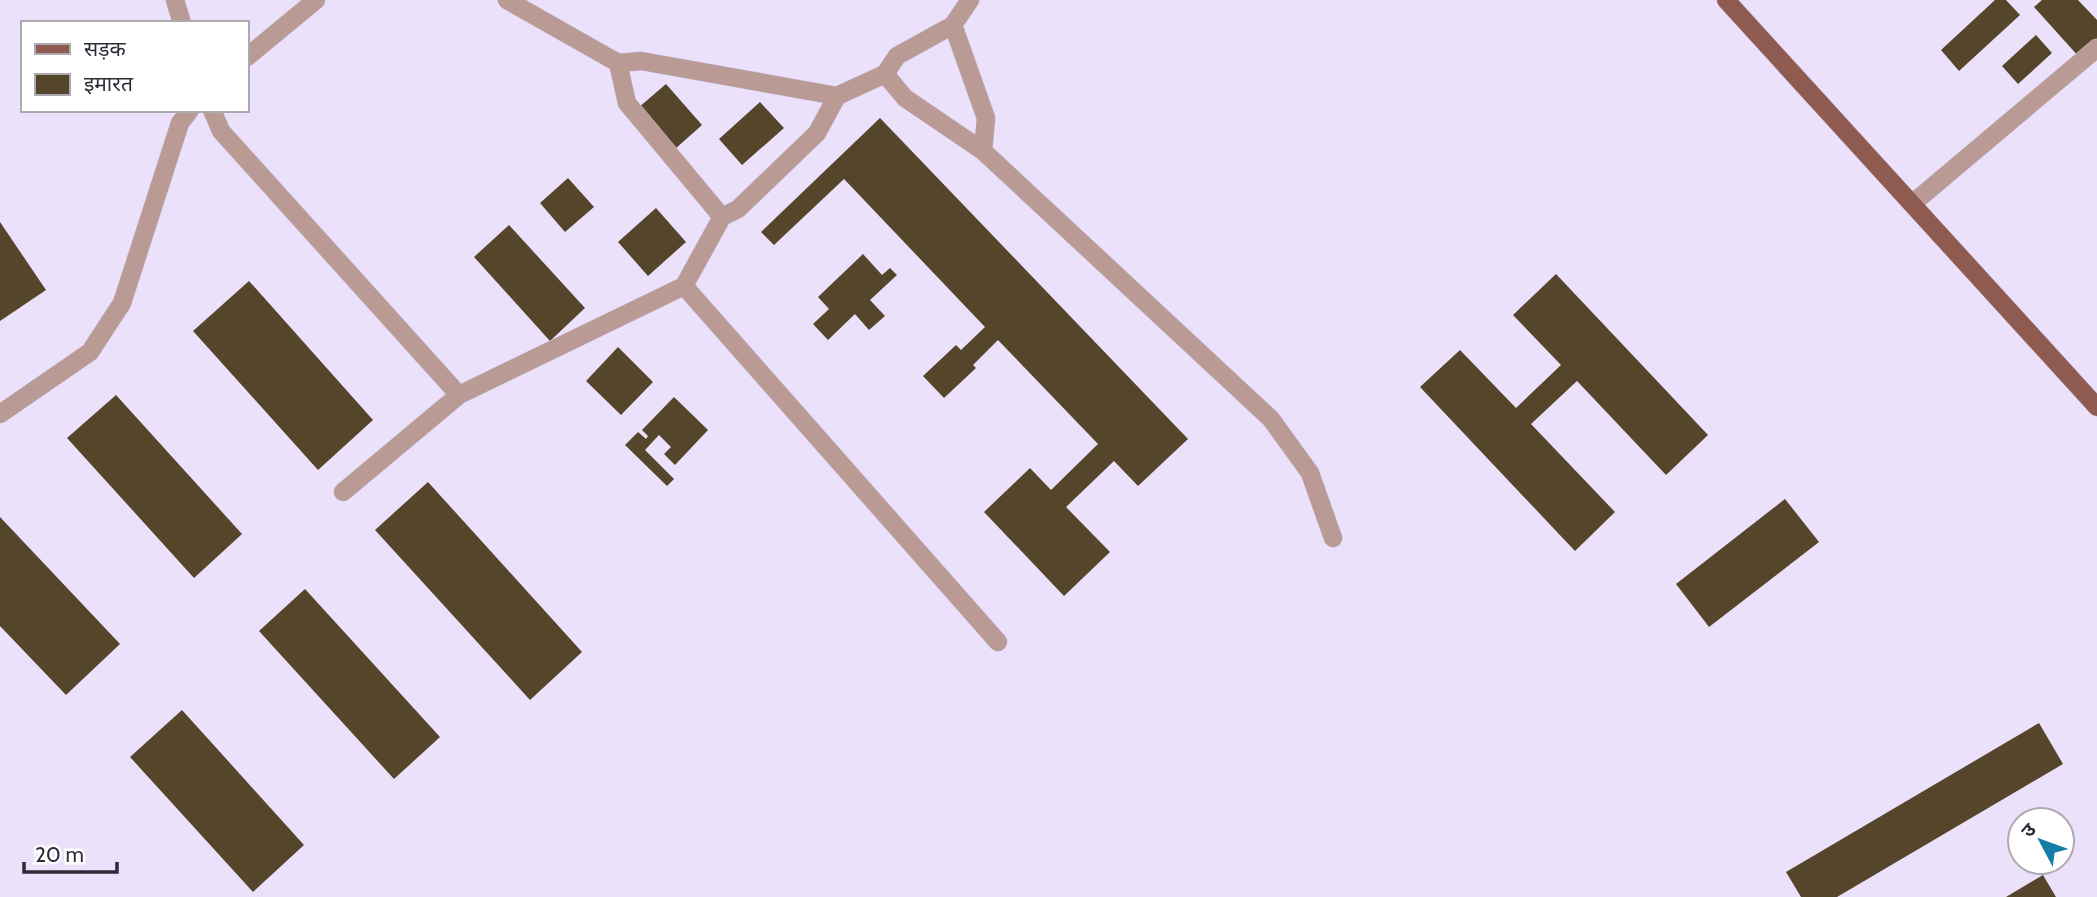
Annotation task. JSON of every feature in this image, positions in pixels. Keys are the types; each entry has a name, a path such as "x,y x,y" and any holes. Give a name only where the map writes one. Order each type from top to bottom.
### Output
{"main road":[{"path":"1726,0 2097,407"}],"street":[{"path":"176,0 181,21"},
{"path":"248,56 316,0"},
{"path":"506,0 618,63 641,61 837,96 885,74 897,56 953,25 970,0"},
{"path":"953,25 986,118 984,150"},
{"path":"1912,204 2097,48"},
{"path":"618,63 627,103 722,217"},
{"path":"885,74 905,98 984,150 1271,419 1310,473 1334,538"},
{"path":"343,492 459,395 684,286 722,217 738,209 817,133 837,96"},
{"path":"0,414 90,352 122,303 180,123 188,112"},
{"path":"213,112 222,131 459,395"},
{"path":"684,286 998,642"}],"building":[{"path":"1995,0 2006,0 2020,15 1959,71 1941,50"},
{"path":"2042,0 2078,0 2097,20 2097,42 2080,58 2034,7"},
{"path":"2036,35 2052,53 2018,84 2002,66"},
{"path":"666,84 702,125 675,149 638,108"},
{"path":"760,102 784,128 742,165 719,139"},
{"path":"880,118 1188,439 1138,486 1114,461 1066,507 1110,552 1064,596 984,512 1030,468 1051,490 1098,444 998,340 973,365 976,368 944,398 923,376 956,345 961,350 985,327 844,179 774,245 761,232"},
{"path":"568,178 594,207 565,232 540,203"},
{"path":"656,208 686,242 648,276 618,242"},
{"path":"0,222 46,290 0,321"},
{"path":"509,225 585,308 550,341 474,257"},
{"path":"863,254 882,275 890,268 897,275 870,300 885,316 869,330 855,314 828,340 813,324 829,309 818,297"},
{"path":"1556,274 1708,435 1666,475 1577,381 1531,424 1615,512 1575,551 1420,387 1460,350 1516,408 1561,365 1513,315"},
{"path":"249,281 373,420 318,470 193,331"},
{"path":"618,347 653,382 621,415 586,381"},
{"path":"116,395 242,534 194,578 67,438"},
{"path":"674,397 708,430 675,465 664,454 671,447 659,435 645,450 674,479 667,486 625,445 638,432 646,439 648,436 642,430"},
{"path":"428,482 582,652 530,700 375,530"},
{"path":"1785,499 1819,542 1709,627 1676,584"},
{"path":"0,517 120,644 66,695 0,626"},
{"path":"305,589 440,737 394,779 259,631"},
{"path":"182,710 304,845 253,892 130,757"},
{"path":"2039,723 2063,764 1837,897 1801,897 1786,872"},
{"path":"2044,876 2056,897 2006,897"}]}
